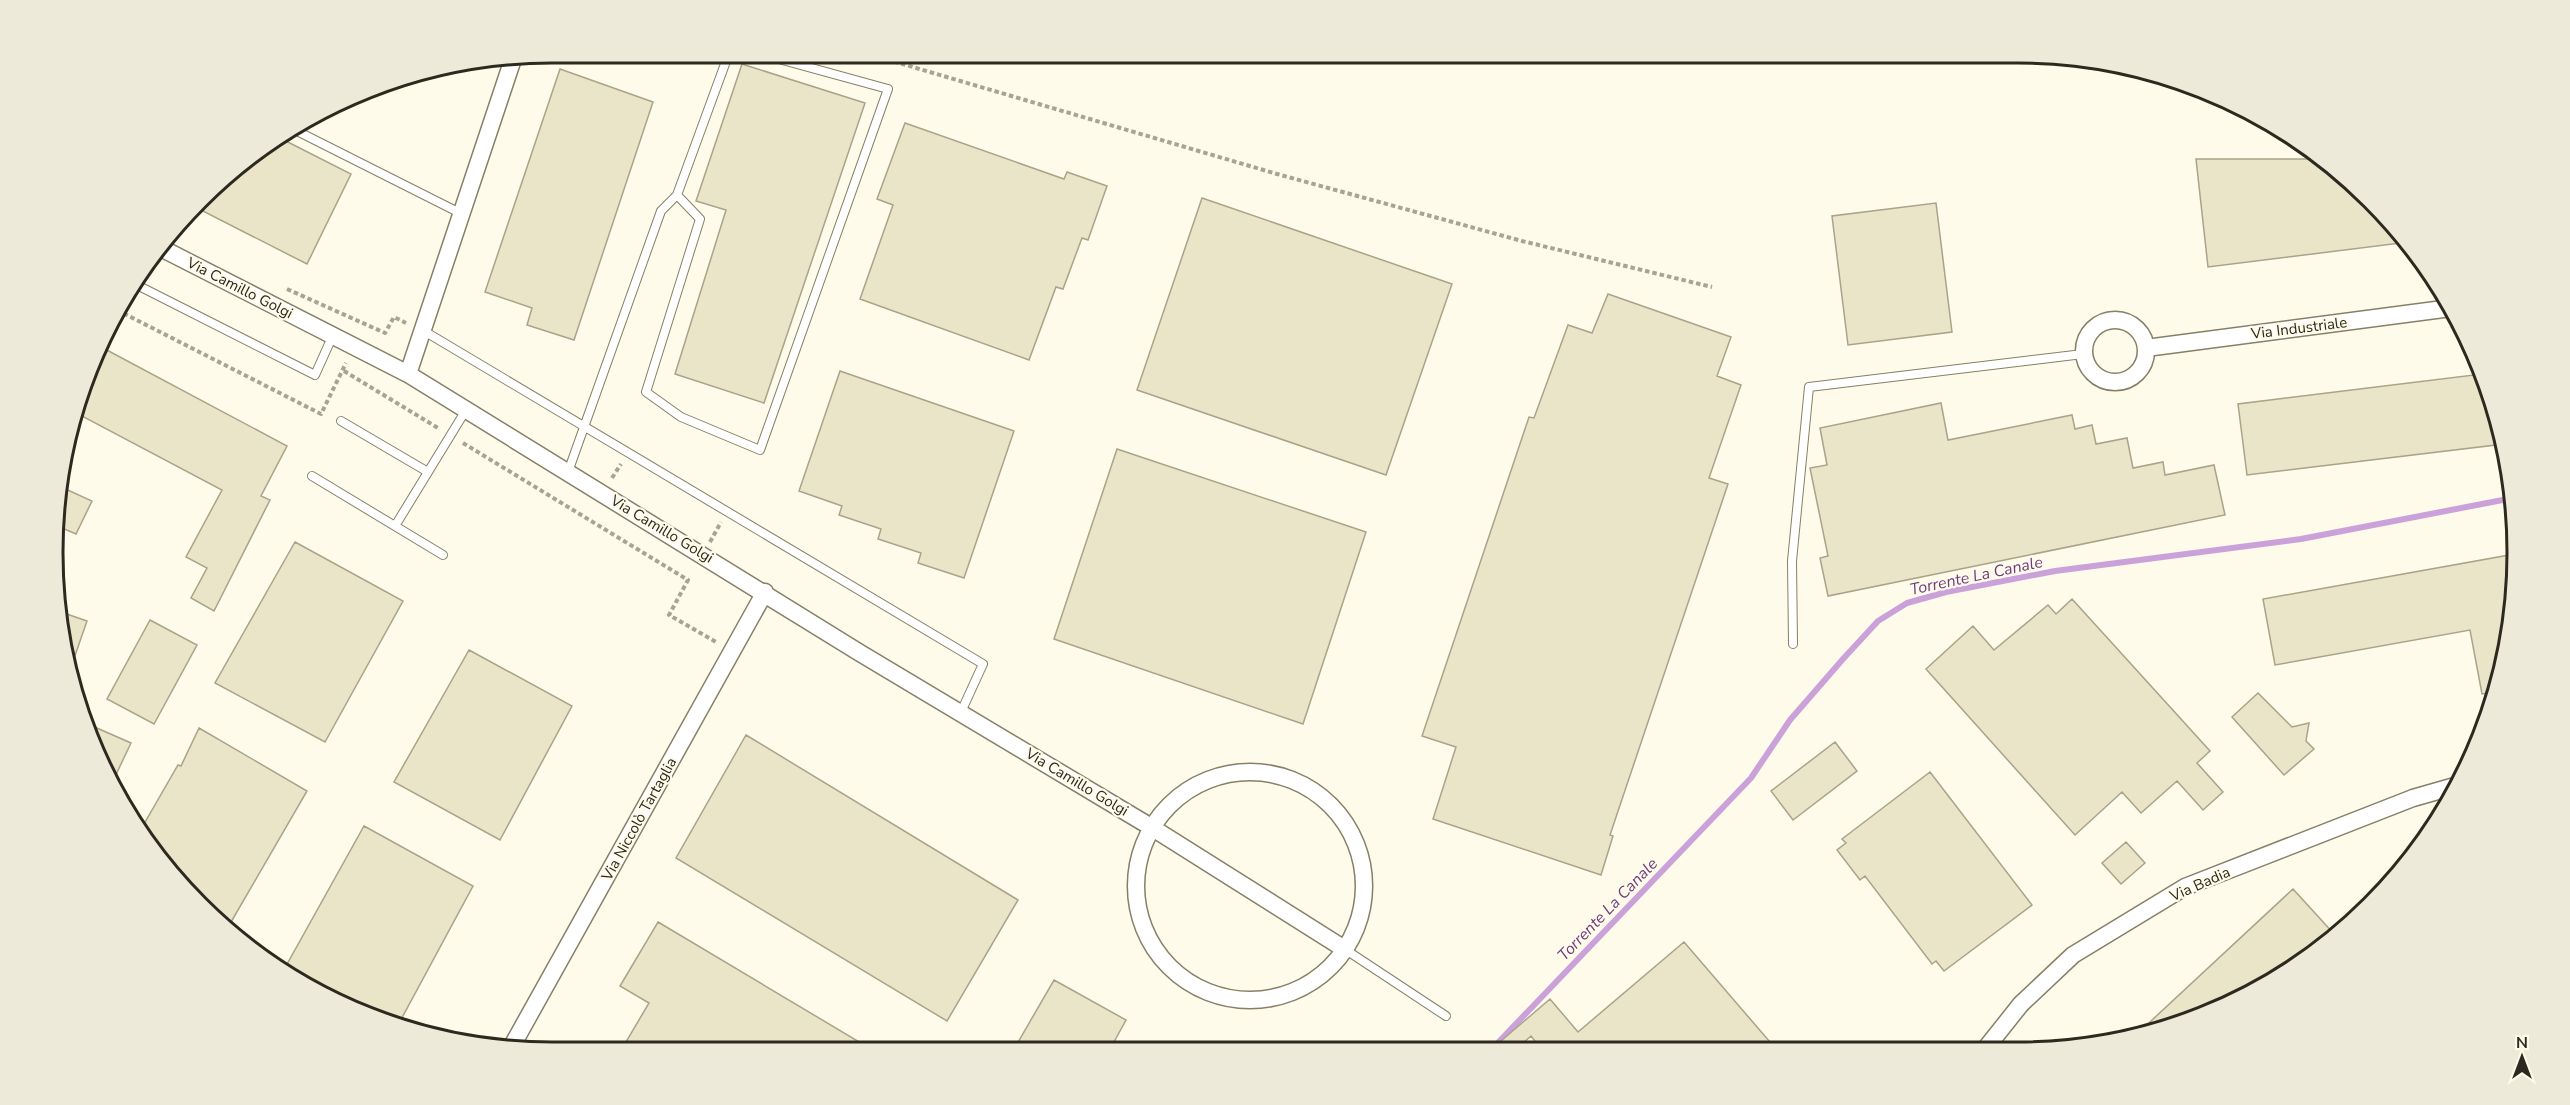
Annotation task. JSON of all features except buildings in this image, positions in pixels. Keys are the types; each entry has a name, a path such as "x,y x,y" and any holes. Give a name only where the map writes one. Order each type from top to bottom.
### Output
{"street":[{"path":"408,374 463,215 511,65"},
{"name":"Via Camillo Golgi","path":"167,251 408,374 467,409 1151,827 1346,950"},
{"name":"Via Industriale","path":"2146,348 2442,309"},
{"path":"2112,320 2131,324 2144,338 2146,348 2141,369 2123,381 2102,380 2086,365 2083,354 2084,344 2094,327 2112,320"},
{"name":"Via Niccolò Tartaglia","path":"515,1041 765,592"},
{"path":"1241,772 1259,773 1277,775 1311,789 1338,813 1357,844 1365,880 1361,916 1346,950 1319,979 1284,996 1244,1002 1206,993 1197,988 1172,972 1148,941 1135,903 1136,864 1151,827 1174,799 1205,780 1241,772"},
{"name":"Via Badia","path":"1991,1042 2021,1005 2073,955 2185,887 2413,798 2446,789"}],"lane":[{"path":"568,472 661,211 677,195 725,63"},
{"path":"677,195 700,219 646,392 681,417 760,450 888,88 797,63"},
{"path":"301,133 463,215"},
{"path":"141,287 315,375 333,335"},
{"path":"424,331 983,664 961,712"},
{"path":"1793,644 1792,561 1809,387 2083,354"},
{"path":"395,526 467,409"},
{"path":"341,421 428,472"},
{"path":"312,476 443,555"},
{"path":"1346,950 1446,1016"}],"path":[{"path":"902,63 1277,174 1522,241 1712,287"},
{"path":"285,288 381,332 387,332 393,317 404,322"},
{"path":"125,314 321,414 344,371 352,345"},
{"path":"344,371 688,580 669,615 716,642"},
{"path":"609,484 628,451"},
{"path":"708,545 728,510"},
{"path":"588,519 592,512"}],"waterway":[{"name":"Torrente La Canale","path":"1499,1042 1751,778 1790,720 1878,621 1907,603 1946,592 2055,571 2301,539 2504,500"}]}
